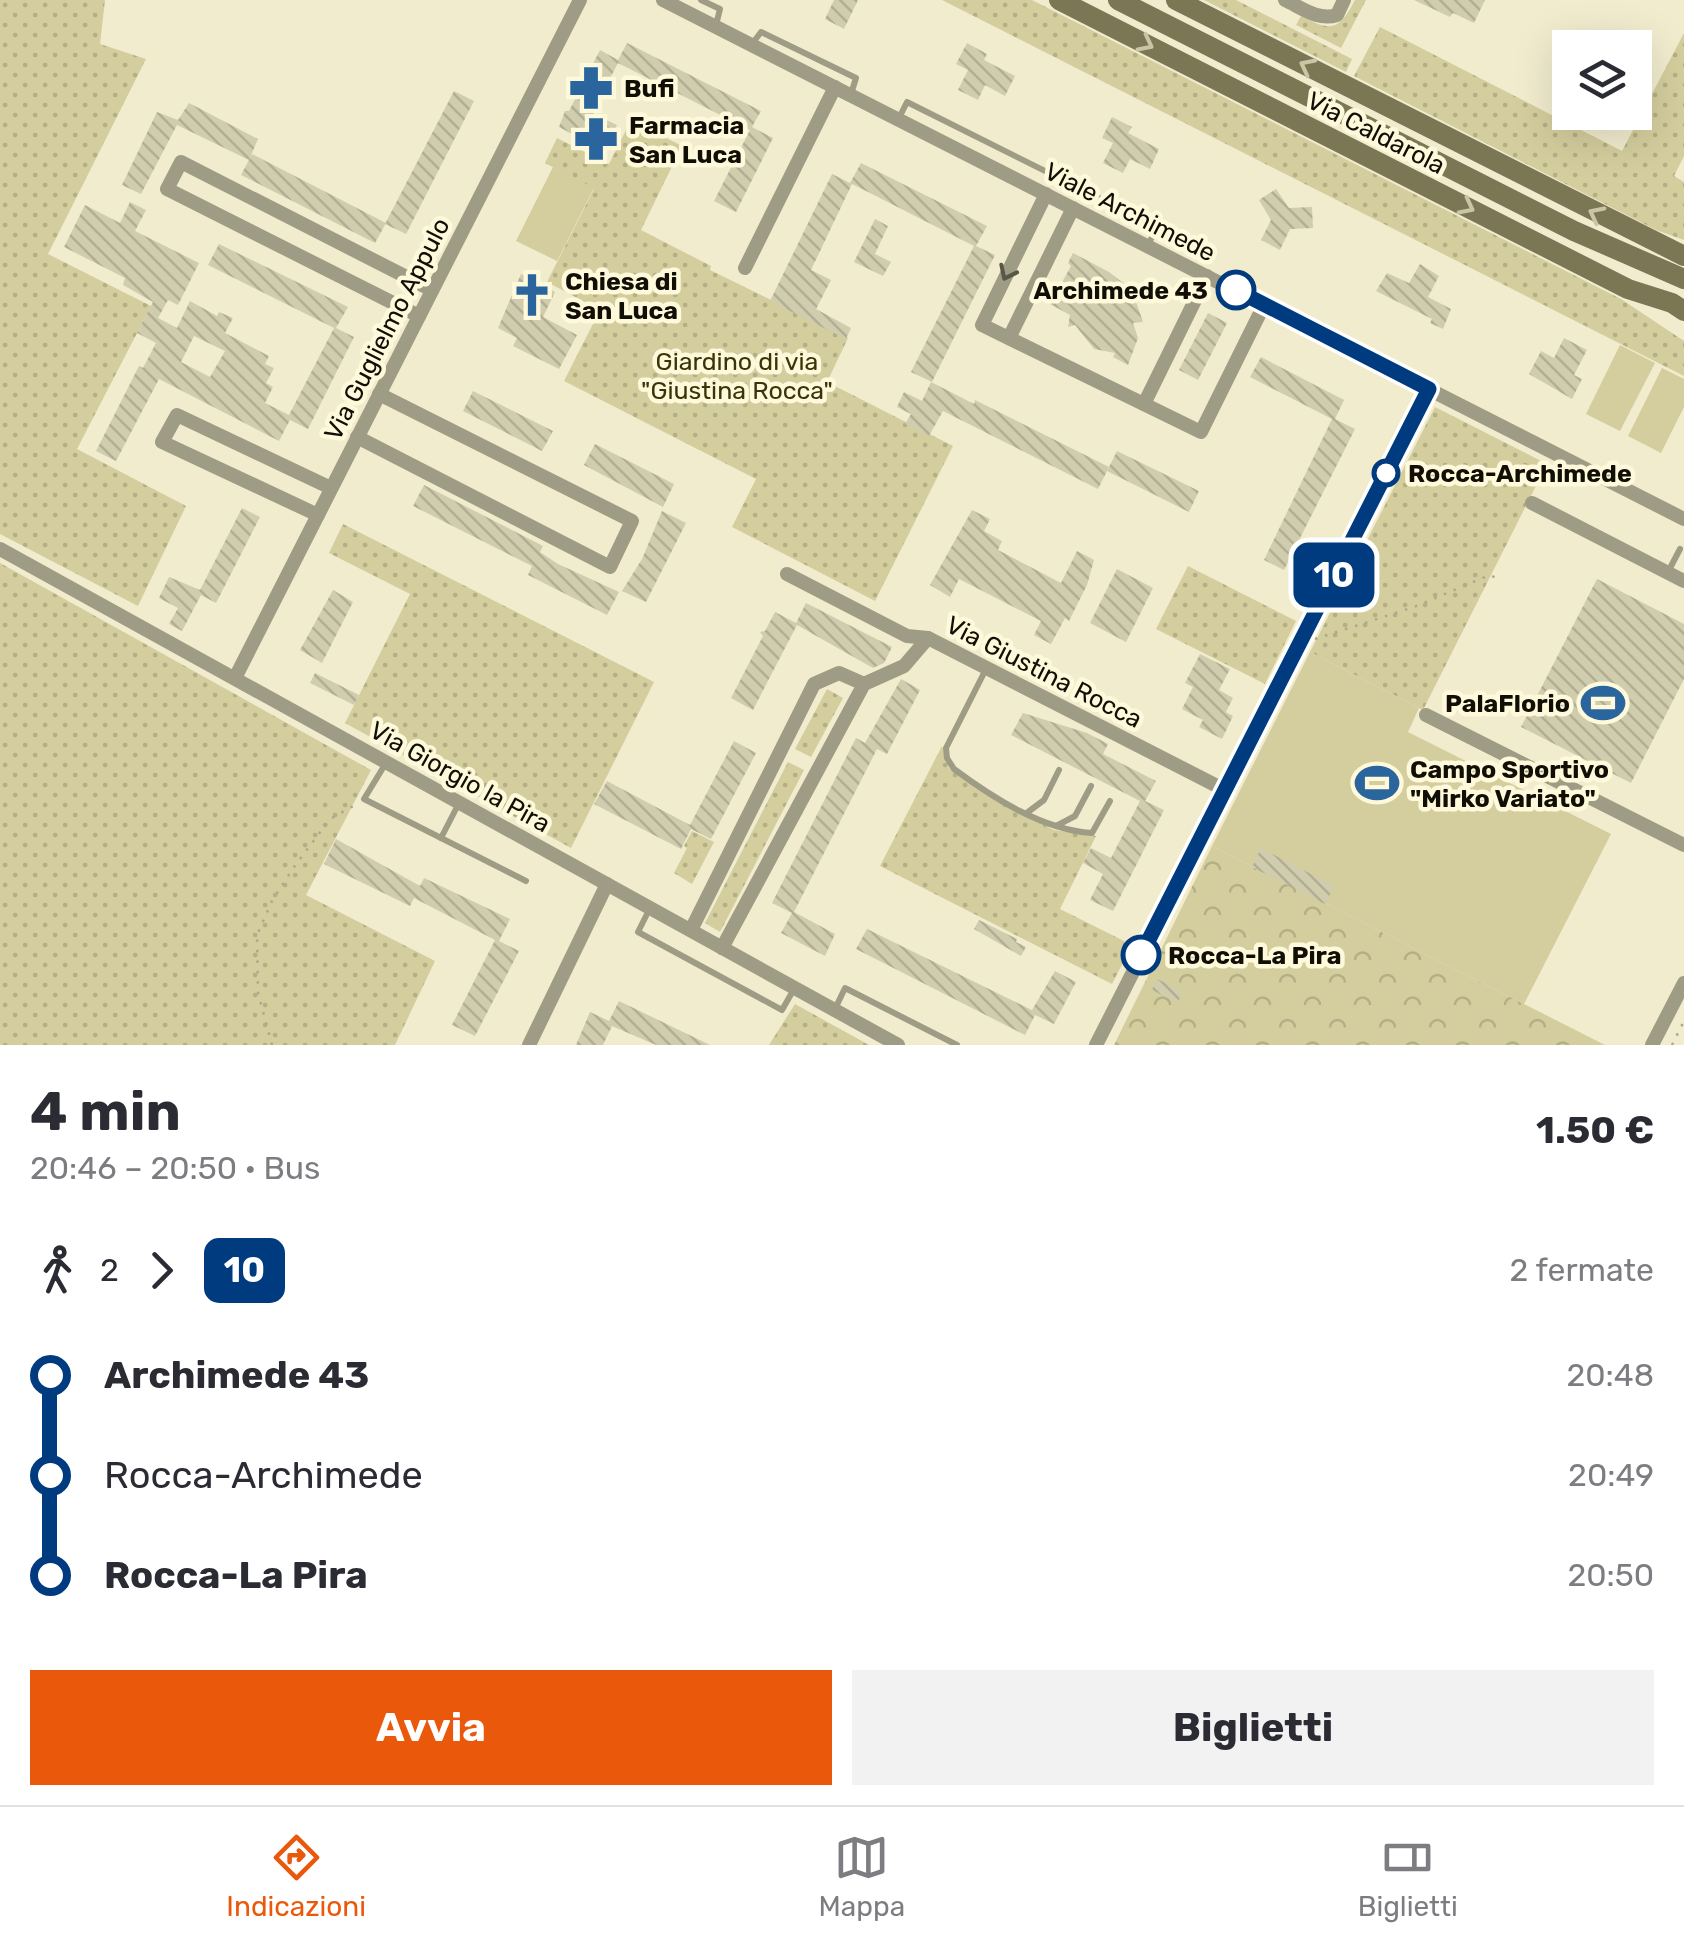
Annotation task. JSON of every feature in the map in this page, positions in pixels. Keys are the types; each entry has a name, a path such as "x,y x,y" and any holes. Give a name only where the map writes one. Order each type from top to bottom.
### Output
{"street":[{"name":"Via Guglielmo Appulo","path":"234,678 580,0"},
{"name":"Viale Archimede","path":"663,0 1684,519"},
{"name":"Via Caldarola","path":"1060,0 1628,289 1680,307"},
{"name":"Via Caldarola","path":"1118,0 1574,231 1684,279"},
{"name":"Via Caldarola","path":"1176,0 1684,256"},
{"path":"1286,0 1318,17 1328,18 1337,15 1344,0"},
{"path":"745,268 835,87"},
{"path":"419,316 167,188 180,162 432,290"},
{"path":"1046,194 982,325 1201,432 1264,305"},
{"path":"1010,338 1078,210"},
{"name":"Via Caldarola","path":"1574,231 1680,307"},
{"path":"1144,404 1207,276"},
{"path":"1096,1045 1429,389"},
{"path":"357,438 610,568 632,521 379,394"},
{"path":"318,515 162,442 177,414 331,488"},
{"path":"1532,503 1684,581"},
{"name":"Via Giorgio la Pira","path":"0,549 898,1045"},
{"name":"Via Giustina Rocca","path":"787,574 907,636 928,638 1225,790"},
{"path":"722,948 864,684 904,666 928,638"},
{"path":"691,930 814,684 839,673 864,684"},
{"path":"1426,715 1684,845"},
{"path":"529,1045 607,884"},
{"path":"1652,1045 1684,983"}],"lane":[{"path":"701,0 720,10 716,27"},
{"path":"752,45 761,32 856,78 850,95"},
{"path":"898,119 907,102 948,121 1156,228 1147,246"},
{"path":"940,140 948,121"},
{"path":"1078,210 1092,195"},
{"path":"1668,572 1680,549"},
{"path":"986,668 946,748 954,769 1055,826 1092,833 1110,801"},
{"path":"387,762 364,800 526,881"},
{"path":"1026,813 1044,800 1059,770"},
{"path":"1055,826 1075,816 1091,786"},
{"path":"441,838 459,804"},
{"path":"650,908 638,932 782,1010 794,988"},
{"path":"835,1010 846,988 957,1045"}],"path":[{"path":"1303,635 1318,640 1414,608 1490,575 1496,578"},
{"path":"272,1045 258,993 257,934 272,901 330,819 364,800"},
{"path":"1672,1045 1684,1021"}],"green space":[{"path":"0,0 105,0 100,44 146,59 48,254 151,306 77,449 186,506 138,606 0,534"},
{"path":"942,0 1032,0 1621,299 1684,341 1684,376"},
{"path":"1204,0 1236,0 1352,59 1346,72"},
{"path":"1355,0 1366,0 1341,48 1296,25 1301,16 1333,26 1344,18"},
{"path":"1380,27 1552,115 1552,130 1581,130 1622,151 1633,130 1652,130 1652,94 1684,33 1684,156 1674,176 1684,182 1684,240 1656,230 1354,76"},
{"name":"Giardino di via \"Giustina Rocca\"","path":"631,120 682,146 641,230 711,266 710,270 848,338 827,382 953,446 875,601 732,527 756,479 564,381 600,310 547,282 594,189 545,163 557,138 609,164"},
{"path":"553,167 594,188 557,261 516,241"},
{"path":"1620,345 1655,363 1620,431 1586,414"},
{"path":"1662,368 1684,379 1684,407 1661,453 1628,436"},
{"path":"1435,407 1547,464 1423,710 1310,652"},
{"path":"343,524 654,682 571,848 345,723 410,594 329,553"},
{"path":"0,563 371,770 306,895 435,961 395,1045 0,1045"},
{"path":"1188,566 1296,621 1265,684 1156,629"},
{"name":"Campo Sportivo \"Mirko Variato\"","path":"1310,652 1419,708 1408,732 1611,834 1524,1004 1212,846"},
{"path":"827,689 843,698 811,757 795,749"},
{"path":"942,746 949,768 985,794 1054,830 1096,836 1060,909 1132,945 1112,984 880,866"},
{"path":"788,762 804,770 720,932 705,923"},
{"path":"692,831 714,842 692,884 674,873"},
{"path":"1212,846 1605,1045 1114,1045"},
{"path":"795,1004 869,1045 769,1045"}],"building":[{"path":"834,0 858,0 844,29 825,19"},
{"path":"1414,0 1485,0 1474,23"},
{"path":"627,43 761,111 752,127 773,138 736,212 714,201 750,130 618,63 592,113 617,125 604,151 559,127 600,50 618,60"},
{"path":"967,43 987,54 984,60 1015,76 1005,96 985,85 978,100 958,90 968,70 956,64"},
{"path":"454,91 474,101 406,234 385,224"},
{"path":"189,103 258,139 249,160 177,125 141,194 122,185 157,112 178,120"},
{"path":"1112,117 1132,127 1128,133 1159,149 1150,169 1130,159 1123,173 1103,163 1113,143 1102,138"},
{"path":"252,154 386,223 375,243 241,175"},
{"path":"861,163 987,226 976,246 995,255 932,382 911,372 974,246 852,184 811,270 831,280 816,309 851,328 846,339 770,301 832,174 850,183"},
{"path":"1276,189 1289,208 1312,207 1313,228 1290,229 1280,250 1261,240 1271,220 1259,200"},
{"path":"130,202 146,210 135,231 199,263 178,305 168,300 158,318 177,328 190,301 217,316 219,312 233,318 225,333 269,356 265,364 274,368 266,383 273,387 265,403 289,415 334,328 208,265 219,244 348,307 336,328 354,337 308,429 290,420 279,441 159,379 116,461 96,451 139,366 143,368 156,343 137,333 153,302 123,285 125,278 64,247 85,205 120,223","holes":["194,336 225,351 210,377 181,362"]},
{"path":"875,219 888,226 875,254 891,262 883,276 854,262"},
{"path":"1073,253 1127,286 1136,302 1143,322 1133,323 1138,338 1128,365 1113,357 1115,353 1094,349 1075,325 1068,327 1070,315 1050,304 1071,266 1068,263"},
{"path":"1420,264 1439,276 1428,297 1451,309 1443,329 1430,323 1432,319 1376,291 1387,273 1409,283"},
{"path":"521,274 555,292 543,317 577,335 559,369 513,346 517,338 498,328"},
{"path":"1208,313 1227,323 1198,380 1179,370"},
{"path":"1564,338 1587,350 1574,375 1582,379 1572,399 1529,374 1541,351 1554,358"},
{"path":"1261,357 1344,400 1335,419 1355,429 1284,570 1264,560 1332,419 1250,377"},
{"path":"931,382 1109,467 1098,489 943,411 929,436 905,424 911,414 897,407 904,392 922,401"},
{"path":"473,391 553,431 542,451 463,411"},
{"path":"595,444 674,484 663,507 584,465"},
{"path":"1117,451 1199,491 1189,512 1107,471"},
{"path":"424,485 543,546 540,552 558,564 619,592 607,615 528,575 532,566 413,506"},
{"path":"242,508 260,517 216,603 201,595 182,631 169,624 178,608 159,598 169,577 200,590"},
{"path":"972,510 990,519 984,531 1002,541 998,550 1061,583 1077,551 1094,560 1087,585 1069,621 1065,618 1051,644 1034,635 1041,621 959,579 950,597 930,585"},
{"path":"662,511 686,523 646,602 622,591 642,559"},
{"path":"1117,569 1153,588 1126,642 1090,623"},
{"name":"PalaFlorio","path":"1597,579 1684,624 1684,679 1631,783 1521,727"},
{"path":"333,590 353,602 322,663 300,650"},
{"path":"806,603 892,647 884,663 873,668 797,625 753,710 731,698 763,636 760,632 765,631 775,612 796,623"},
{"path":"1200,654 1230,669 1219,690 1233,698 1226,712 1233,716 1222,739 1199,727 1203,720 1182,709 1193,687 1185,683"},
{"path":"315,673 359,695 354,705 310,683"},
{"path":"901,679 920,690 887,754 877,749 794,912 835,934 825,956 781,933 792,913 772,903 856,738 865,743"},
{"path":"1023,713 1087,733 1108,744 1103,754 1156,781 1145,801 1164,810 1113,911 1090,900 1103,874 1083,863 1091,848 1111,858 1140,801 1011,735"},
{"path":"734,741 756,753 711,839 691,829 681,849 594,804 607,781 690,825"},
{"path":"336,839 420,886 424,878 510,919 499,941 519,951 475,1036 452,1025 495,940 414,898 410,906 324,864"},
{"path":"1261,848 1334,886 1325,904 1252,867"},
{"path":"979,920 1017,939 1026,947 1021,956 974,929"},
{"path":"867,929 1032,1010 1055,971 1076,982 1054,1024 1035,1015 1025,1035 856,949"},
{"path":"1157,979 1182,991 1178,1003 1152,990"},
{"path":"619,1001 710,1045 656,1045 612,1026 603,1045 576,1045 590,1012 609,1021"}],"bus line":[{"name":"10","path":"1141,955 1429,389 1236,290"}],"place":[{"name":"Bufi","path":"591,88"},
{"name":"Farmacia San Luca","path":"596,139"},
{"name":"Archimede 43","path":"1236,290"},
{"name":"Chiesa di San Luca","path":"532,295"},
{"name":"Rocca-Archimede","path":"1386,473"},
{"name":"PalaFlorio","path":"1603,703"},
{"name":"Campo Sportivo \"Mirko Variato\"","path":"1377,783"},
{"name":"Rocca-La Pira","path":"1141,955"}]}
